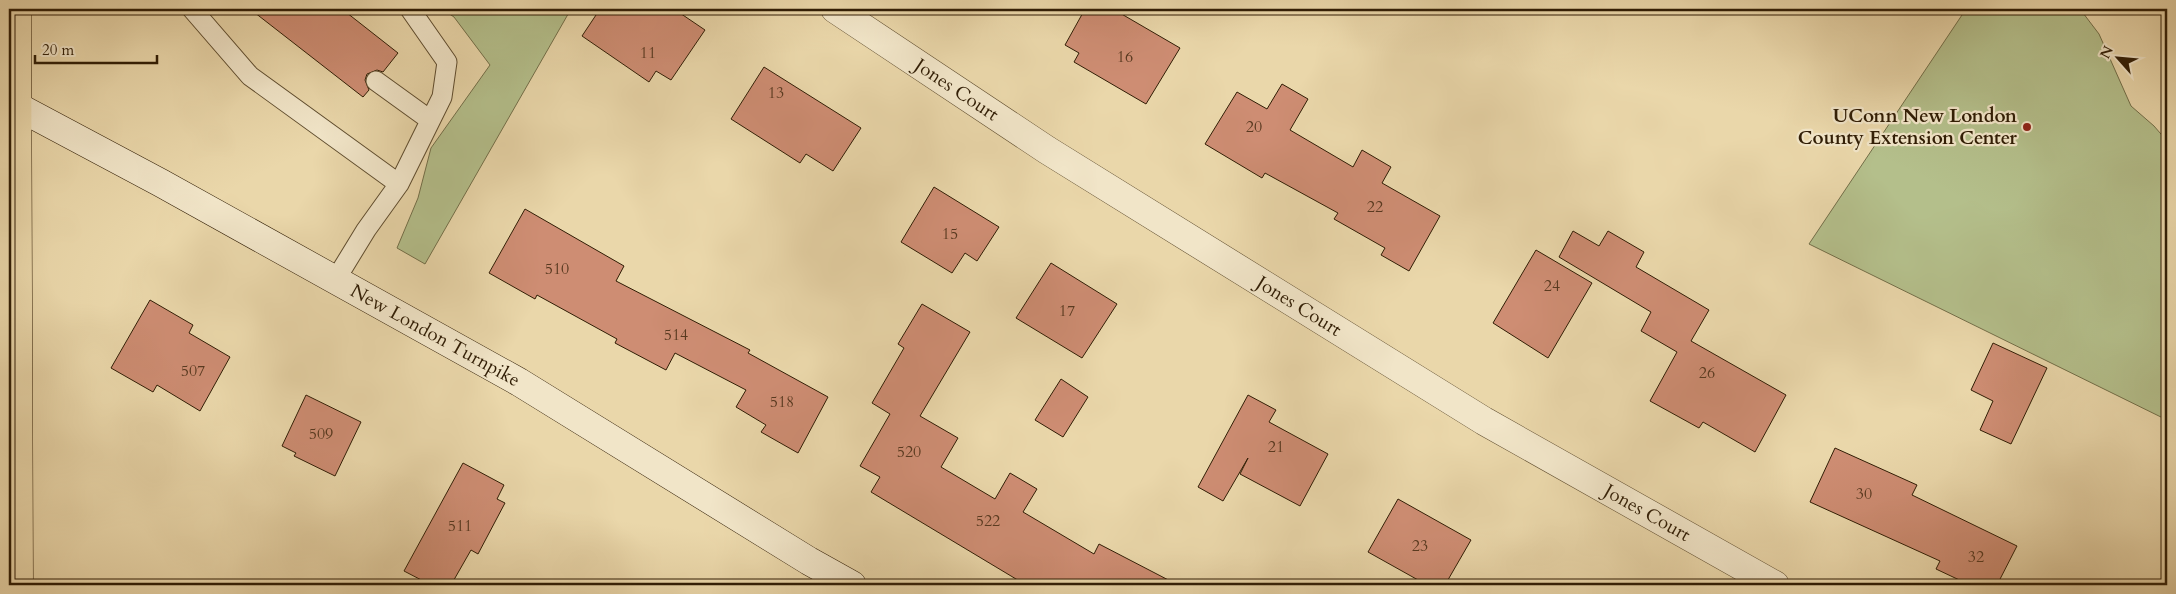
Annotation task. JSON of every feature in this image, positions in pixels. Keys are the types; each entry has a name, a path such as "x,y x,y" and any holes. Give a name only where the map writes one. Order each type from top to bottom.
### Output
{"main road":[{"path":"17,9 13,104 19,585"}],"street":[{"name":"Jones Court","path":"835,9 1047,150 1475,416 1775,585"},
{"name":"New London Turnpike","path":"13,104 336,279 519,382 852,585"}],"lane":[{"path":"192,9 250,76 399,184"},
{"path":"336,279 366,230 399,184 442,97 447,62 410,9"},
{"path":"376,81 430,120"}],"green space":[{"path":"442,9 571,9 425,264 397,248 418,198 431,148 490,65 454,17"},
{"name":"UConn New London County Extension Center","path":"1966,9 2080,9 2099,34 2131,106 2154,126 2167,141 2167,420 1809,244"}],"building":[{"path":"250,9 342,9 398,53 383,72 377,70 367,74 365,80 369,90 363,97"},
{"path":"600,9 674,9 705,30 671,80 656,71 649,82 582,36"},
{"path":"1085,9 1113,9 1180,48 1146,104 1074,62 1079,53 1065,45"},
{"path":"764,67 861,128 833,171 806,154 800,163 731,119"},
{"path":"1282,84 1308,99 1290,130 1353,167 1362,150 1391,167 1382,183 1440,216 1409,271 1381,255 1385,248 1334,219 1338,213 1265,173 1262,178 1205,144 1237,92 1267,109"},
{"path":"934,187 999,227 977,261 965,253 952,273 901,242"},
{"path":"525,209 624,266 616,281 750,350 748,353 828,397 798,453 761,432 766,425 736,407 746,390 675,353 666,370 615,343 617,339 537,295 535,299 489,273"},
{"path":"1573,231 1599,246 1608,231 1644,252 1636,267 1709,310 1691,341 1786,395 1755,452 1703,422 1699,428 1650,401 1677,352 1641,331 1651,312 1559,257"},
{"path":"1536,250 1592,283 1548,358 1493,323"},
{"path":"1051,263 1117,304 1082,358 1016,318"},
{"path":"150,300 193,325 189,333 230,357 200,411 157,385 153,392 111,368"},
{"path":"922,304 970,332 920,416 958,438 941,467 995,499 1010,473 1037,489 1023,512 1094,554 1099,544 1178,585 1026,585 871,492 880,477 860,466 890,414 872,403 904,348 898,344"},
{"path":"1993,343 2047,368 2011,444 1980,430 1993,401 1971,390"},
{"path":"1061,379 1088,397 1063,437 1035,420"},
{"path":"306,395 361,422 335,476 294,456 296,453 282,446"},
{"path":"1248,395 1276,410 1269,422 1328,454 1300,506 1240,474 1248,458 1223,501 1198,487"},
{"path":"1835,448 1917,485 1912,495 2017,546 1997,585 1970,585 1936,569 1940,561 1810,502"},
{"path":"463,463 504,485 497,499 505,503 478,554 471,550 451,585 431,585 404,571"},
{"path":"1398,499 1471,540 1445,585 1427,585 1368,552"}],"place":[{"name":"UConn New London County Extension Center","path":"2027,127"}]}
